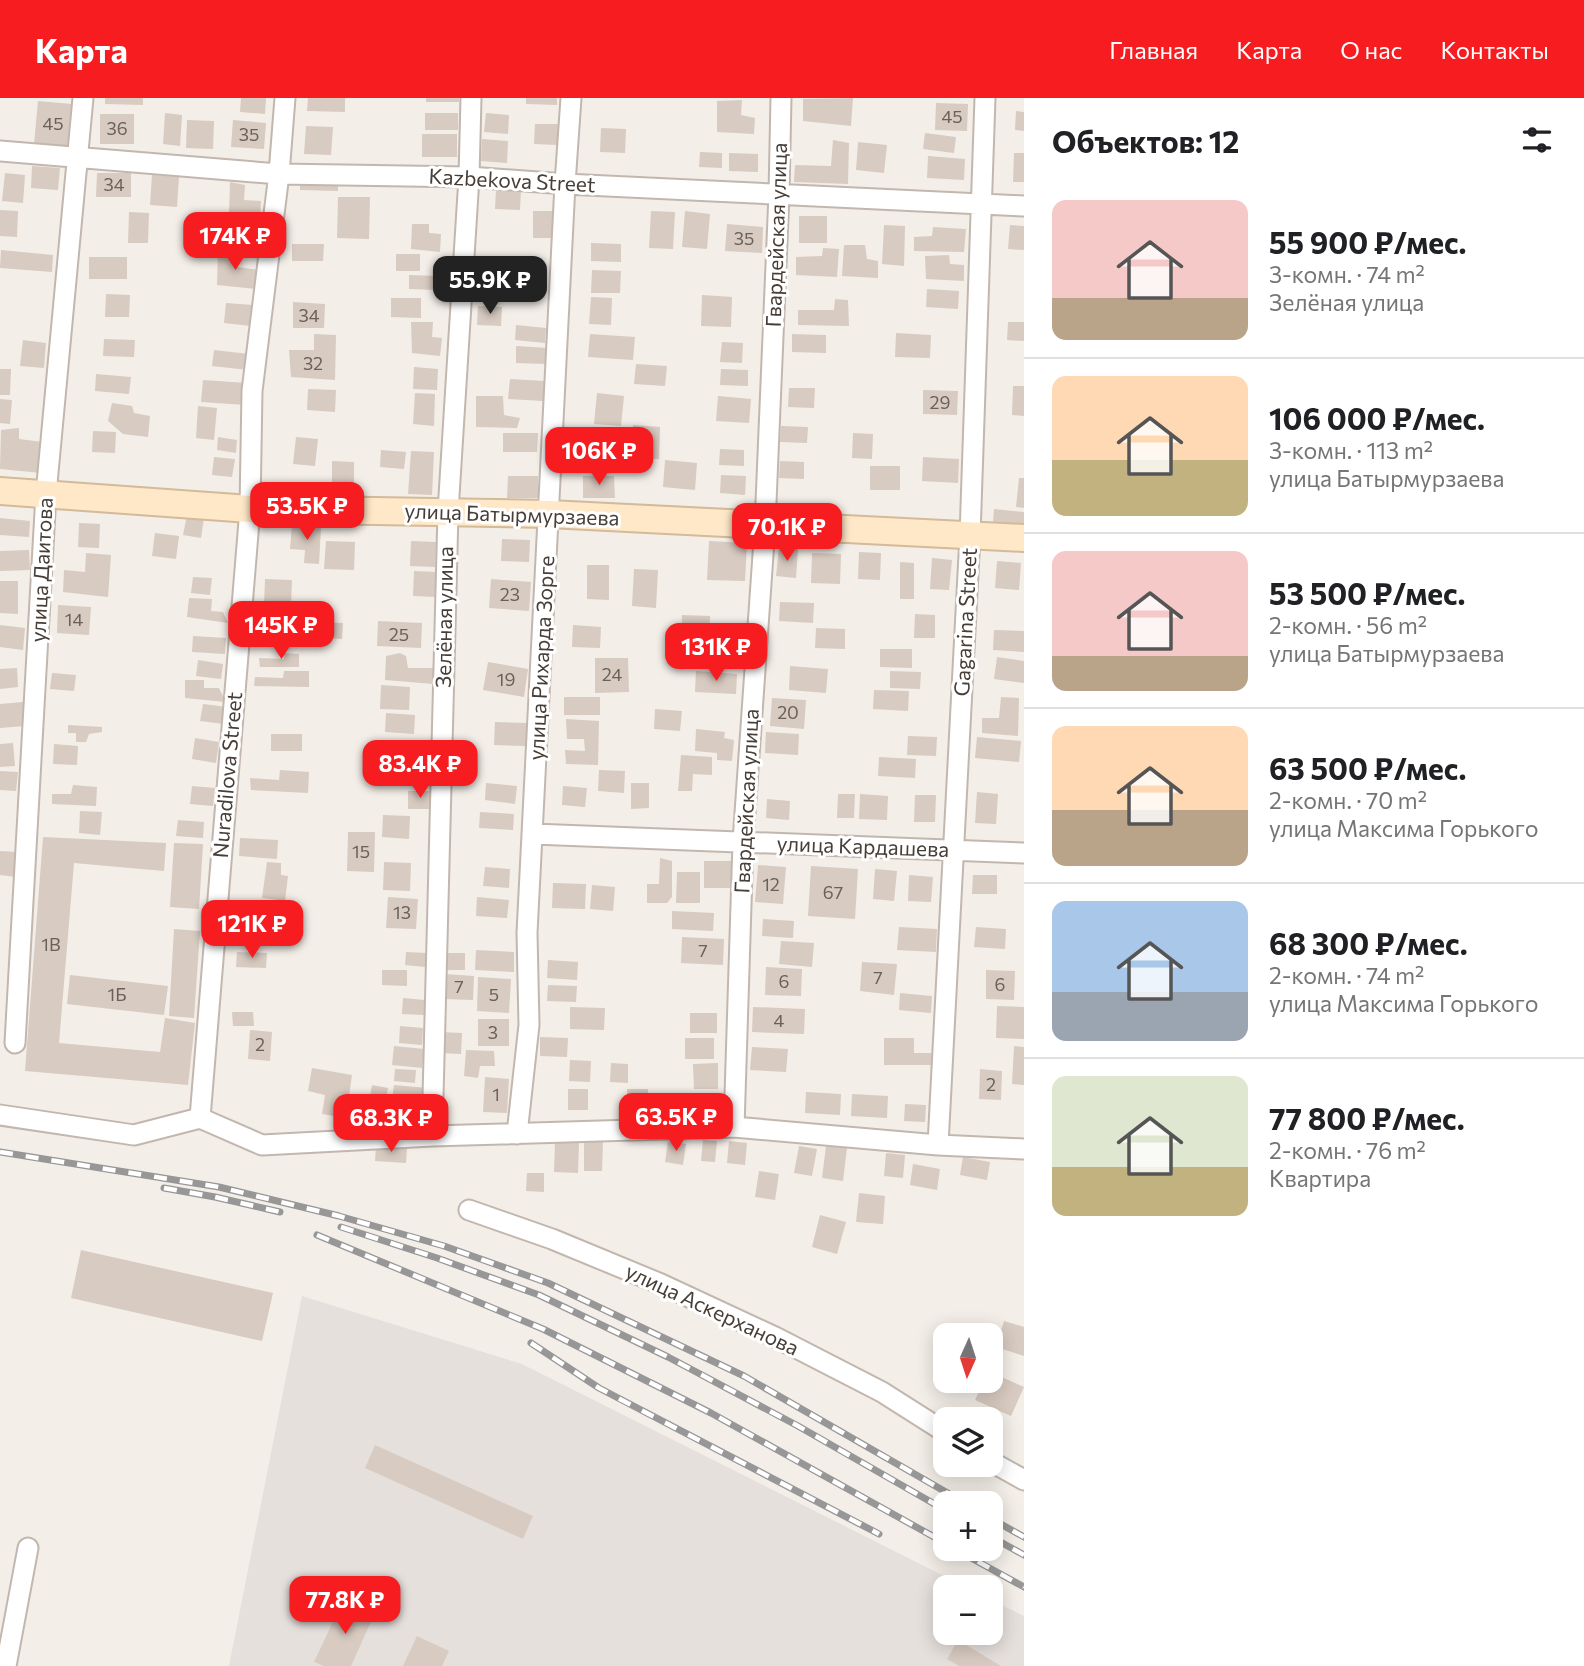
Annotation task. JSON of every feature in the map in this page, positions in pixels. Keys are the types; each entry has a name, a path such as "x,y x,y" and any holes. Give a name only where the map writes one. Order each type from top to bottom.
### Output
{"street":[{"name":"улица Даитова","path":"15,1043 46,494 83,98"},
{"name":"Nuradilova Street","path":"200,1118 250,509 252,391 279,174 285,98"},
{"name":"Зелёная улица","path":"432,1136 448,512 469,177 471,98"},
{"name":"улица Рихарда Зорге","path":"517,1134 529,1025 527,933 571,98"},
{"name":"Гвардейская улица","path":"734,1127 743,842 765,526 781,98"},
{"name":"Gagarina Street","path":"938,1145 970,536 985,98"},
{"name":"Kazbekova Street","path":"0,151 279,174 469,177 1024,206"},
{"name":"улица Батырмурзаева","path":"0,491 250,509 549,514 1024,538"},
{"name":"улица Кардашева","path":"533,834 1024,853"},
{"path":"0,1115 134,1135 200,1118 262,1145 432,1136 734,1127 938,1145 1024,1149"},
{"name":"улица Аскерханова","path":"469,1210 552,1239 661,1284 775,1337 882,1392 933,1424"},
{"path":"1003,1468 1024,1480"},
{"path":"6,1666 28,1548"}],"shaded area":[{"path":"302,1296 522,1364 942,1575 933,1575 933,1645 1003,1645 1003,1606 1024,1616 1024,1666 229,1666"}],"building":[{"path":"105,98 143,98 143,105 105,104"},
{"path":"241,98 266,98 265,114 240,112"},
{"path":"308,98 345,98 345,112 307,111"},
{"path":"426,98 459,98 459,102 426,102"},
{"path":"526,98 557,98 557,105 526,104"},
{"path":"853,98 851,126 803,121 803,99"},
{"path":"742,100 741,115 755,118 754,134 717,132 717,101"},
{"path":"38,101 72,104 67,148 34,144"},
{"path":"936,103 968,104 967,131 935,130"},
{"path":"1016,111 1024,112 1024,131 1015,130"},
{"path":"165,113 182,115 180,146 163,144"},
{"path":"425,113 458,113 458,130 425,130"},
{"path":"486,113 509,115 508,134 484,132"},
{"path":"100,114 134,114 134,144 100,144"},
{"path":"187,120 214,121 213,149 186,148"},
{"path":"233,120 266,123 264,149 231,147"},
{"path":"535,124 558,124 557,145 534,144"},
{"path":"306,126 333,127 331,155 304,154"},
{"path":"601,128 626,129 625,153 600,152"},
{"path":"925,133 956,137 954,153 923,149"},
{"path":"422,134 457,134 457,157 422,157"},
{"path":"482,139 508,141 507,163 481,161"},
{"path":"833,140 849,143 848,184 794,182 795,165 831,166"},
{"path":"858,142 887,145 884,173 856,170"},
{"path":"700,152 722,153 722,168 699,167"},
{"path":"729,153 758,154 758,172 729,171"},
{"path":"1014,153 1024,153 1024,182 1013,182"},
{"path":"928,156 965,159 964,180 927,178"},
{"path":"32,166 60,168 58,190 31,188"},
{"path":"5,173 25,175 23,203 2,201"},
{"path":"97,173 131,173 131,197 96,197"},
{"path":"152,175 179,177 177,207 150,205"},
{"path":"300,175 338,176 338,191 300,190"},
{"path":"230,182 245,185 244,200 261,201 260,218 229,214"},
{"path":"496,189 521,189 520,210 495,209"},
{"path":"338,197 370,197 369,239 337,238"},
{"path":"0,210 18,211 17,237 0,236"},
{"path":"533,211 557,211 556,238 533,238"},
{"path":"651,211 675,212 673,249 649,248"},
{"path":"685,211 710,214 707,249 682,247"},
{"path":"129,212 149,213 148,243 128,243"},
{"path":"799,216 827,216 827,243 799,243"},
{"path":"207,218 229,220 227,244 205,243"},
{"path":"248,224 262,227 259,254 243,253 231,244 233,234 247,232"},
{"path":"412,224 429,224 429,233 441,234 440,252 411,249"},
{"path":"727,224 763,227 762,253 725,251"},
{"path":"884,225 905,226 904,266 882,264"},
{"path":"1010,225 1024,226 1024,250 1008,249"},
{"path":"933,227 966,229 964,252 914,251 914,237 932,236"},
{"path":"591,243 621,244 621,262 591,261"},
{"path":"292,244 324,244 323,261 292,261"},
{"path":"844,245 865,245 867,259 878,261 878,278 842,276"},
{"path":"823,248 839,249 837,277 796,275 796,257 822,256"},
{"path":"1,250 53,255 52,272 0,268"},
{"path":"218,250 236,252 237,267 259,270 256,289 217,285"},
{"path":"396,254 420,254 420,271 396,271"},
{"path":"949,255 950,264 964,265 964,281 926,279 925,256"},
{"path":"89,257 127,257 127,279 89,279"},
{"path":"476,268 502,270 501,290 475,287"},
{"path":"592,270 621,271 620,293 591,293"},
{"path":"409,275 437,276 436,290 409,289"},
{"path":"927,289 959,291 958,309 926,307"},
{"path":"106,294 130,295 129,317 105,317"},
{"path":"702,295 732,297 731,327 701,326"},
{"path":"591,297 612,298 611,325 589,324"},
{"path":"391,298 421,298 421,318 391,317"},
{"path":"835,299 848,300 849,326 798,325 798,310 834,310"},
{"path":"293,302 325,304 324,328 293,328"},
{"path":"226,303 253,305 251,326 224,323"},
{"path":"478,306 502,307 501,326 477,325"},
{"path":"411,322 433,322 432,337 442,338 440,356 412,353"},
{"path":"1008,322 1024,322 1024,341 1007,340"},
{"path":"516,325 546,328 545,343 515,340"},
{"path":"896,333 931,335 930,358 895,357"},
{"path":"314,334 336,335 335,380 291,377 289,350 314,350"},
{"path":"590,334 635,337 633,360 588,357"},
{"path":"792,334 826,335 826,353 792,352"},
{"path":"104,339 135,340 134,357 103,356"},
{"path":"23,340 46,343 44,368 20,366"},
{"path":"722,342 743,343 742,363 720,362"},
{"path":"516,346 548,348 547,364 516,363"},
{"path":"214,350 249,354 248,370 212,366"},
{"path":"636,364 667,366 665,386 634,384"},
{"path":"414,367 438,369 437,390 413,389"},
{"path":"0,369 11,369 10,395 0,395"},
{"path":"721,369 748,370 748,386 720,385"},
{"path":"96,374 131,377 129,394 95,391"},
{"path":"510,379 545,381 543,401 508,399"},
{"path":"203,380 247,383 246,405 201,402"},
{"path":"1013,386 1024,386 1024,416 1012,415"},
{"path":"789,388 815,388 814,408 788,407"},
{"path":"308,389 336,390 335,412 307,410"},
{"path":"923,390 958,391 957,415 923,414"},
{"path":"415,393 435,394 434,426 413,424"},
{"path":"597,393 624,396 621,426 594,424"},
{"path":"476,396 503,396 504,415 520,418 517,428 476,427"},
{"path":"718,396 751,399 749,423 716,421"},
{"path":"0,399 12,400 10,424 0,423"},
{"path":"112,403 132,406 134,413 150,416 148,437 123,434 108,421"},
{"path":"198,406 217,408 214,440 196,438"},
{"path":"633,425 660,427 659,459 632,458"},
{"path":"781,426 808,427 807,443 780,442"},
{"path":"19,428 19,439 43,442 41,473 0,469 1,430"},
{"path":"93,431 116,432 115,453 92,452"},
{"path":"503,433 538,433 537,452 503,452"},
{"path":"853,433 873,434 872,459 852,458"},
{"path":"218,437 237,440 236,453 217,450"},
{"path":"296,437 318,439 315,466 293,464"},
{"path":"720,449 744,450 744,466 719,465"},
{"path":"381,450 406,452 404,469 380,467"},
{"path":"411,451 434,452 432,495 408,494"},
{"path":"214,457 235,459 232,477 212,475"},
{"path":"923,457 959,459 958,483 922,481"},
{"path":"665,460 697,463 695,490 663,487"},
{"path":"332,461 354,462 354,487 332,487"},
{"path":"780,461 804,462 804,479 779,478"},
{"path":"870,466 900,466 900,490 870,490"},
{"path":"721,475 746,476 745,495 720,493"},
{"path":"508,476 538,476 538,498 507,498"},
{"path":"583,476 614,476 615,498 583,498"},
{"path":"1019,478 1024,478 1024,508 1016,507"},
{"path":"994,509 1024,512 1024,526 993,523"},
{"path":"187,515 204,518 201,538 183,535"},
{"path":"0,518 30,521 29,537 0,535"},
{"path":"79,523 100,524 99,548 78,547"},
{"path":"292,525 321,528 319,564 304,563 305,550 290,549"},
{"path":"155,533 179,536 176,559 152,556"},
{"path":"502,539 530,540 529,562 501,561"},
{"path":"326,541 355,542 354,570 324,569"},
{"path":"411,541 436,542 435,567 410,566"},
{"path":"709,541 747,543 745,581 707,580"},
{"path":"779,548 798,549 796,578 776,576"},
{"path":"29,550 30,570 0,571 0,551"},
{"path":"859,552 881,553 880,580 858,579"},
{"path":"86,553 111,555 108,597 63,592 64,570 85,572"},
{"path":"812,553 841,554 840,584 811,583"},
{"path":"932,558 952,560 949,590 930,589"},
{"path":"997,561 1021,563 1019,590 995,588"},
{"path":"900,562 914,563 914,599 900,599"},
{"path":"587,565 609,565 609,600 587,599"},
{"path":"634,569 658,570 656,608 632,606"},
{"path":"414,571 436,572 436,597 413,596"},
{"path":"193,577 212,578 210,595 191,593"},
{"path":"265,579 292,580 291,607 264,606"},
{"path":"491,579 531,582 529,611 489,608"},
{"path":"0,581 18,581 18,614 0,613"},
{"path":"189,598 212,599 211,611 223,612 228,623 187,617"},
{"path":"780,602 814,603 813,623 779,621"},
{"path":"58,605 91,607 89,635 57,633"},
{"path":"915,614 935,615 935,638 914,638"},
{"path":"682,615 710,616 709,655 681,654"},
{"path":"378,621 422,623 421,648 377,646"},
{"path":"322,622 343,623 342,639 321,638"},
{"path":"0,625 25,628 23,650 0,647"},
{"path":"262,625 297,627 296,647 261,645"},
{"path":"573,625 601,627 600,648 572,647"},
{"path":"816,628 845,629 845,649 815,648"},
{"path":"994,630 1024,631 1024,652 993,650"},
{"path":"193,636 226,638 225,654 192,652"},
{"path":"880,649 912,649 912,668 880,667"},
{"path":"284,653 299,654 299,667 260,667 259,658 284,659"},
{"path":"400,653 406,656 408,668 435,668 434,684 385,680 386,656"},
{"path":"997,657 1024,661 1024,683 994,679"},
{"path":"595,658 628,658 629,692 595,693"},
{"path":"198,660 223,664 221,679 196,676"},
{"path":"488,662 528,669 524,697 483,690"},
{"path":"790,666 828,669 826,693 789,690"},
{"path":"17,668 18,687 0,689 0,669"},
{"path":"284,671 309,671 309,687 254,686 255,677 283,678"},
{"path":"696,671 737,674 736,694 695,692"},
{"path":"890,671 921,672 920,689 890,688"},
{"path":"52,673 76,675 74,691 50,689"},
{"path":"185,680 204,680 204,688 219,688 226,702 185,698"},
{"path":"381,685 410,687 409,710 380,709"},
{"path":"874,690 909,691 908,711 873,709"},
{"path":"564,697 600,697 600,715 564,715"},
{"path":"1001,697 1019,698 1018,736 982,733 982,718 999,718"},
{"path":"772,698 806,700 804,729 770,726"},
{"path":"23,702 25,726 0,728 0,704"},
{"path":"203,704 227,707 224,724 200,721"},
{"path":"655,709 682,711 680,731 654,729"},
{"path":"386,713 415,715 414,734 385,732"},
{"path":"566,719 599,721 598,765 566,764 565,750 585,751 584,739 567,739"},
{"path":"495,722 527,723 526,746 494,745"},
{"path":"68,725 102,727 102,732 89,734 86,742 76,742 76,733 68,733"},
{"path":"696,729 725,732 724,738 734,740 732,761 717,760 717,753 695,751"},
{"path":"766,732 799,734 798,755 765,753"},
{"path":"271,734 302,734 302,751 271,751"},
{"path":"908,736 937,737 936,756 907,755"},
{"path":"977,737 1021,741 1019,762 975,758"},
{"path":"195,738 219,742 216,763 192,759"},
{"path":"13,743 15,766 0,767 0,744"},
{"path":"54,744 78,746 77,765 53,764"},
{"path":"681,755 712,757 712,775 693,774 692,791 678,791"},
{"path":"879,757 916,759 915,778 878,776"},
{"path":"399,761 432,762 431,775 399,774"},
{"path":"280,770 309,772 308,793 251,790 250,778 279,780"},
{"path":"599,770 625,771 624,793 598,791"},
{"path":"0,771 18,772 16,791 0,790"},
{"path":"486,783 517,786 515,804 485,800"},
{"path":"631,783 649,783 649,808 631,809"},
{"path":"73,785 97,787 96,806 52,804 52,794 71,794"},
{"path":"192,786 215,788 213,806 190,804"},
{"path":"563,786 587,788 585,807 562,805"},
{"path":"408,791 432,791 431,809 408,809"},
{"path":"977,792 998,794 996,824 975,823"},
{"path":"838,794 855,794 854,818 837,818"},
{"path":"860,794 888,796 887,820 859,819"},
{"path":"915,795 936,795 935,822 914,822"},
{"path":"767,799 790,801 789,820 766,818"},
{"path":"80,811 102,812 100,835 79,833"},
{"path":"480,812 514,814 513,830 479,828"},
{"path":"383,815 410,816 409,839 382,837"},
{"path":"178,820 204,822 203,838 176,836"},
{"path":"348,832 375,832 374,872 347,871"},
{"path":"43,837 166,843 164,871 74,863 59,1043 160,1052 165,1018 195,1023 188,1085 25,1071"},
{"path":"240,838 278,840 277,859 239,856"},
{"path":"174,843 203,844 199,909 170,907"},
{"path":"0,851 18,852 16,877 0,875"},
{"path":"660,858 672,861 672,897 667,903 647,903 647,884 659,884"},
{"path":"704,861 736,861 736,888 704,888"},
{"path":"267,862 281,863 281,875 288,876 285,901 262,898"},
{"path":"384,862 411,863 410,891 383,890"},
{"path":"758,865 786,867 783,904 755,902"},
{"path":"811,866 858,869 855,919 808,916"},
{"path":"485,867 510,869 509,888 483,886"},
{"path":"875,869 897,871 894,901 873,899"},
{"path":"677,872 700,872 700,903 676,903"},
{"path":"909,875 933,877 931,902 908,901"},
{"path":"973,875 997,875 997,894 972,894"},
{"path":"553,883 586,884 585,909 552,908"},
{"path":"592,885 615,887 613,911 590,909"},
{"path":"388,897 418,899 416,929 386,928"},
{"path":"477,897 509,900 507,918 476,916"},
{"path":"672,911 714,913 713,931 672,929"},
{"path":"763,919 794,921 793,938 762,936"},
{"path":"239,922 274,926 272,943 237,939"},
{"path":"899,927 937,929 936,952 897,950"},
{"path":"976,927 1006,929 1005,949 974,947"},
{"path":"174,929 200,931 194,1018 169,1016"},
{"path":"682,937 724,939 723,965 681,963"},
{"path":"781,941 814,943 812,967 779,964"},
{"path":"476,950 514,952 514,972 475,970"},
{"path":"237,952 267,953 266,968 236,967"},
{"path":"406,952 426,953 425,967 405,965"},
{"path":"444,953 465,953 465,970 443,970"},
{"path":"548,960 578,962 577,980 547,978"},
{"path":"862,962 897,964 894,995 860,991"},
{"path":"766,967 802,969 801,996 765,995"},
{"path":"382,970 407,970 407,986 382,985"},
{"path":"986,970 1015,971 1014,1000 986,999"},
{"path":"445,974 474,976 473,1000 444,999"},
{"path":"70,975 168,986 164,1015 67,1004"},
{"path":"478,977 511,979 509,1013 477,1011"},
{"path":"548,985 577,986 576,1002 547,1001"},
{"path":"900,993 932,996 931,1013 899,1010"},
{"path":"403,998 425,1000 424,1015 402,1014"},
{"path":"997,1006 1024,1007 1024,1039 996,1038"},
{"path":"570,1007 605,1008 604,1030 570,1029"},
{"path":"753,1007 805,1009 804,1034 752,1032"},
{"path":"232,1012 253,1012 254,1026 233,1026"},
{"path":"690,1013 717,1013 717,1033 690,1033"},
{"path":"478,1019 509,1019 509,1046 478,1046"},
{"path":"400,1026 423,1028 422,1045 399,1043"},
{"path":"250,1030 272,1032 270,1061 248,1059"},
{"path":"440,1032 462,1033 461,1054 439,1053"},
{"path":"540,1037 568,1038 567,1057 540,1056"},
{"path":"685,1038 714,1038 714,1059 685,1059"},
{"path":"884,1038 914,1038 914,1053 932,1053 931,1065 884,1065"},
{"path":"394,1046 424,1049 422,1068 392,1065"},
{"path":"1014,1046 1024,1047 1024,1085 1012,1084"},
{"path":"752,1047 788,1049 786,1072 750,1070"},
{"path":"466,1050 494,1051 495,1066 480,1066 478,1078 464,1076"},
{"path":"570,1060 591,1061 590,1082 569,1081"},
{"path":"611,1063 628,1064 628,1083 610,1082"},
{"path":"718,1063 718,1089 694,1089 693,1064"},
{"path":"312,1068 352,1075 346,1118 322,1114 325,1095 308,1091"},
{"path":"395,1069 416,1070 415,1083 394,1081"},
{"path":"980,1069 1002,1071 1001,1100 979,1099"},
{"path":"485,1077 509,1079 507,1113 483,1112"},
{"path":"372,1085 388,1088 384,1111 368,1108"},
{"path":"394,1085 428,1088 428,1098 409,1098 409,1110 391,1108"},
{"path":"568,1089 588,1089 588,1110 568,1110"},
{"path":"627,1089 648,1089 648,1108 627,1108"},
{"path":"806,1092 841,1094 840,1115 805,1113"},
{"path":"852,1094 888,1096 887,1118 851,1116"},
{"path":"905,1104 926,1105 925,1122 904,1121"},
{"path":"703,1140 717,1141 715,1162 701,1161"},
{"path":"584,1141 603,1141 602,1171 584,1171"},
{"path":"729,1141 747,1143 745,1165 727,1163"},
{"path":"555,1142 579,1143 578,1173 554,1172"},
{"path":"668,1142 686,1144 683,1165 665,1162"},
{"path":"376,1146 407,1148 406,1163 375,1161"},
{"path":"799,1146 817,1149 812,1176 794,1173"},
{"path":"826,1146 847,1148 843,1181 822,1178"},
{"path":"886,1153 905,1155 903,1178 884,1176"},
{"path":"963,1157 990,1162 987,1180 960,1175"},
{"path":"913,1164 940,1169 937,1190 910,1185"},
{"path":"759,1171 779,1174 775,1200 755,1197"},
{"path":"527,1173 544,1173 544,1192 526,1191"},
{"path":"859,1193 885,1196 883,1224 856,1222"},
{"path":"820,1215 846,1222 837,1254 812,1247"},
{"path":"81,1250 273,1293 262,1341 71,1298"},
{"path":"1004,1321 1024,1327 1024,1356 1003,1349"},
{"path":"1003,1378 1024,1387 1011,1416 1003,1412 1003,1407 991,1407 975,1400 978,1393 1003,1393"},
{"path":"375,1445 533,1516 523,1539 365,1468"},
{"path":"343,1600 374,1615 351,1666 324,1666 314,1662"},
{"path":"417,1636 449,1651 442,1666 403,1666"},
{"path":"955,1645 966,1645 1001,1666 959,1666 947,1659"}],"railway":[{"path":"0,1152 219,1187 339,1216 444,1246 548,1283 744,1376 944,1491"},
{"path":"164,1188 280,1212"},
{"path":"341,1227 539,1295 668,1357 798,1426 933,1503"},
{"path":"317,1235 543,1329 711,1413 933,1536"},
{"path":"531,1343 599,1388 879,1534"},
{"path":"1003,1525 1024,1537"},
{"path":"1003,1543 1024,1555"},
{"path":"977,1561 1024,1587"}]}
